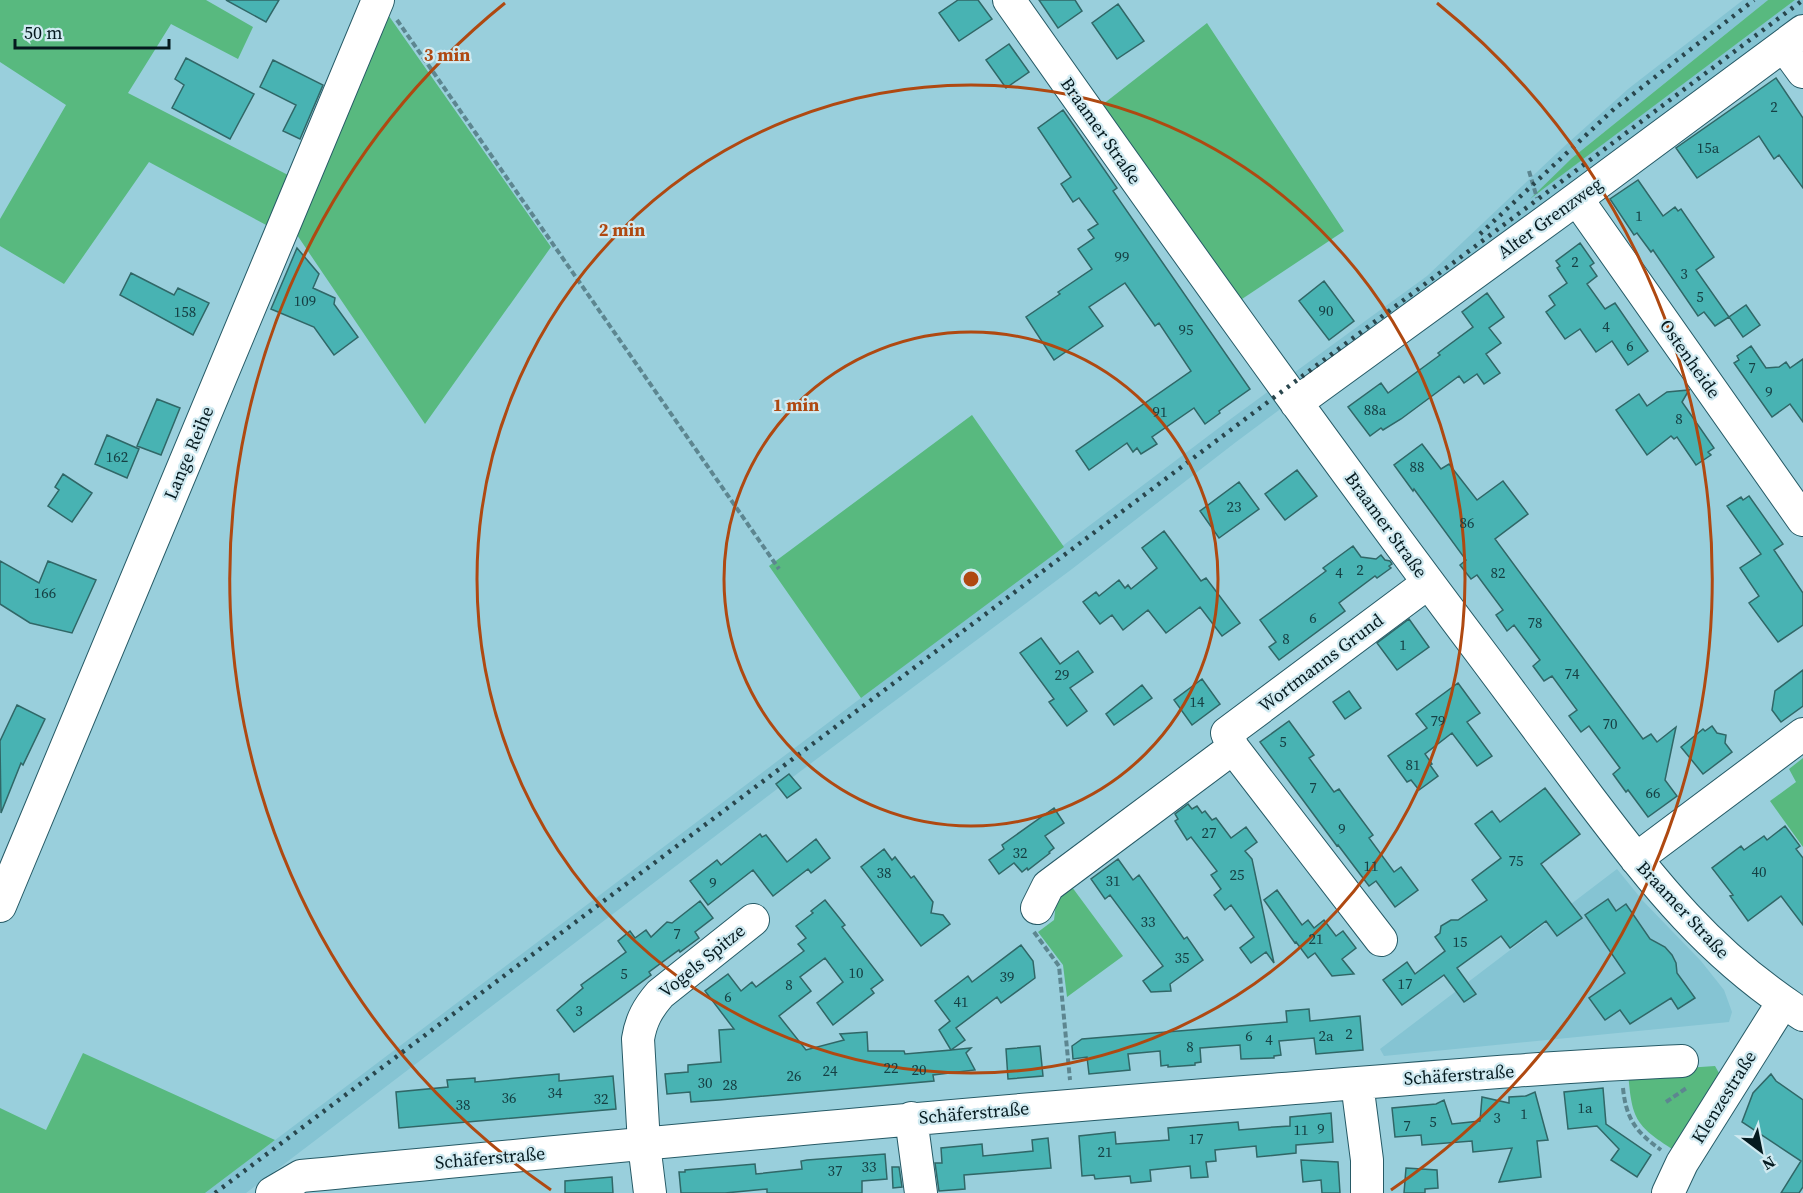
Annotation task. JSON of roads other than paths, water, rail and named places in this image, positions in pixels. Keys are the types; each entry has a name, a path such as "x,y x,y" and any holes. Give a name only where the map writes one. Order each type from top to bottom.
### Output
{"street":[{"name":"Braamer Straße","path":"1009,0 1296,403 1636,859 1695,929 1735,966 1793,1009"},
{"name":"Lange Reihe","path":"0,906 385,7"},
{"name":"Alter Grenzweg","path":"1296,403 1793,39"},
{"path":"1793,39 1803,72"},
{"name":"Ostenheide","path":"1577,199 1803,520"},
{"name":"Wortmanns Grund","path":"1233,748 1227,733 1428,583"},
{"path":"1636,859 1803,734"},
{"path":"1037,908 1048,886 1233,748 1381,940"},
{"name":"Vogels Spitze","path":"650,1193 644,1144 638,1039 641,1023 649,1007 660,994 753,920"},
{"name":"Klenzestraße","path":"1668,1193 1682,1163 1793,1009"},
{"name":"Schäferstraße","path":"272,1193 302,1176 911,1118 1621,1063 1685,1074"},
{"path":"1357,1083 1367,1160 1367,1193"},
{"path":"911,1118 921,1193"}],"railway":[{"path":"1480,234 1614,109 1754,0"},
{"path":"215,1193 1803,0"}]}
